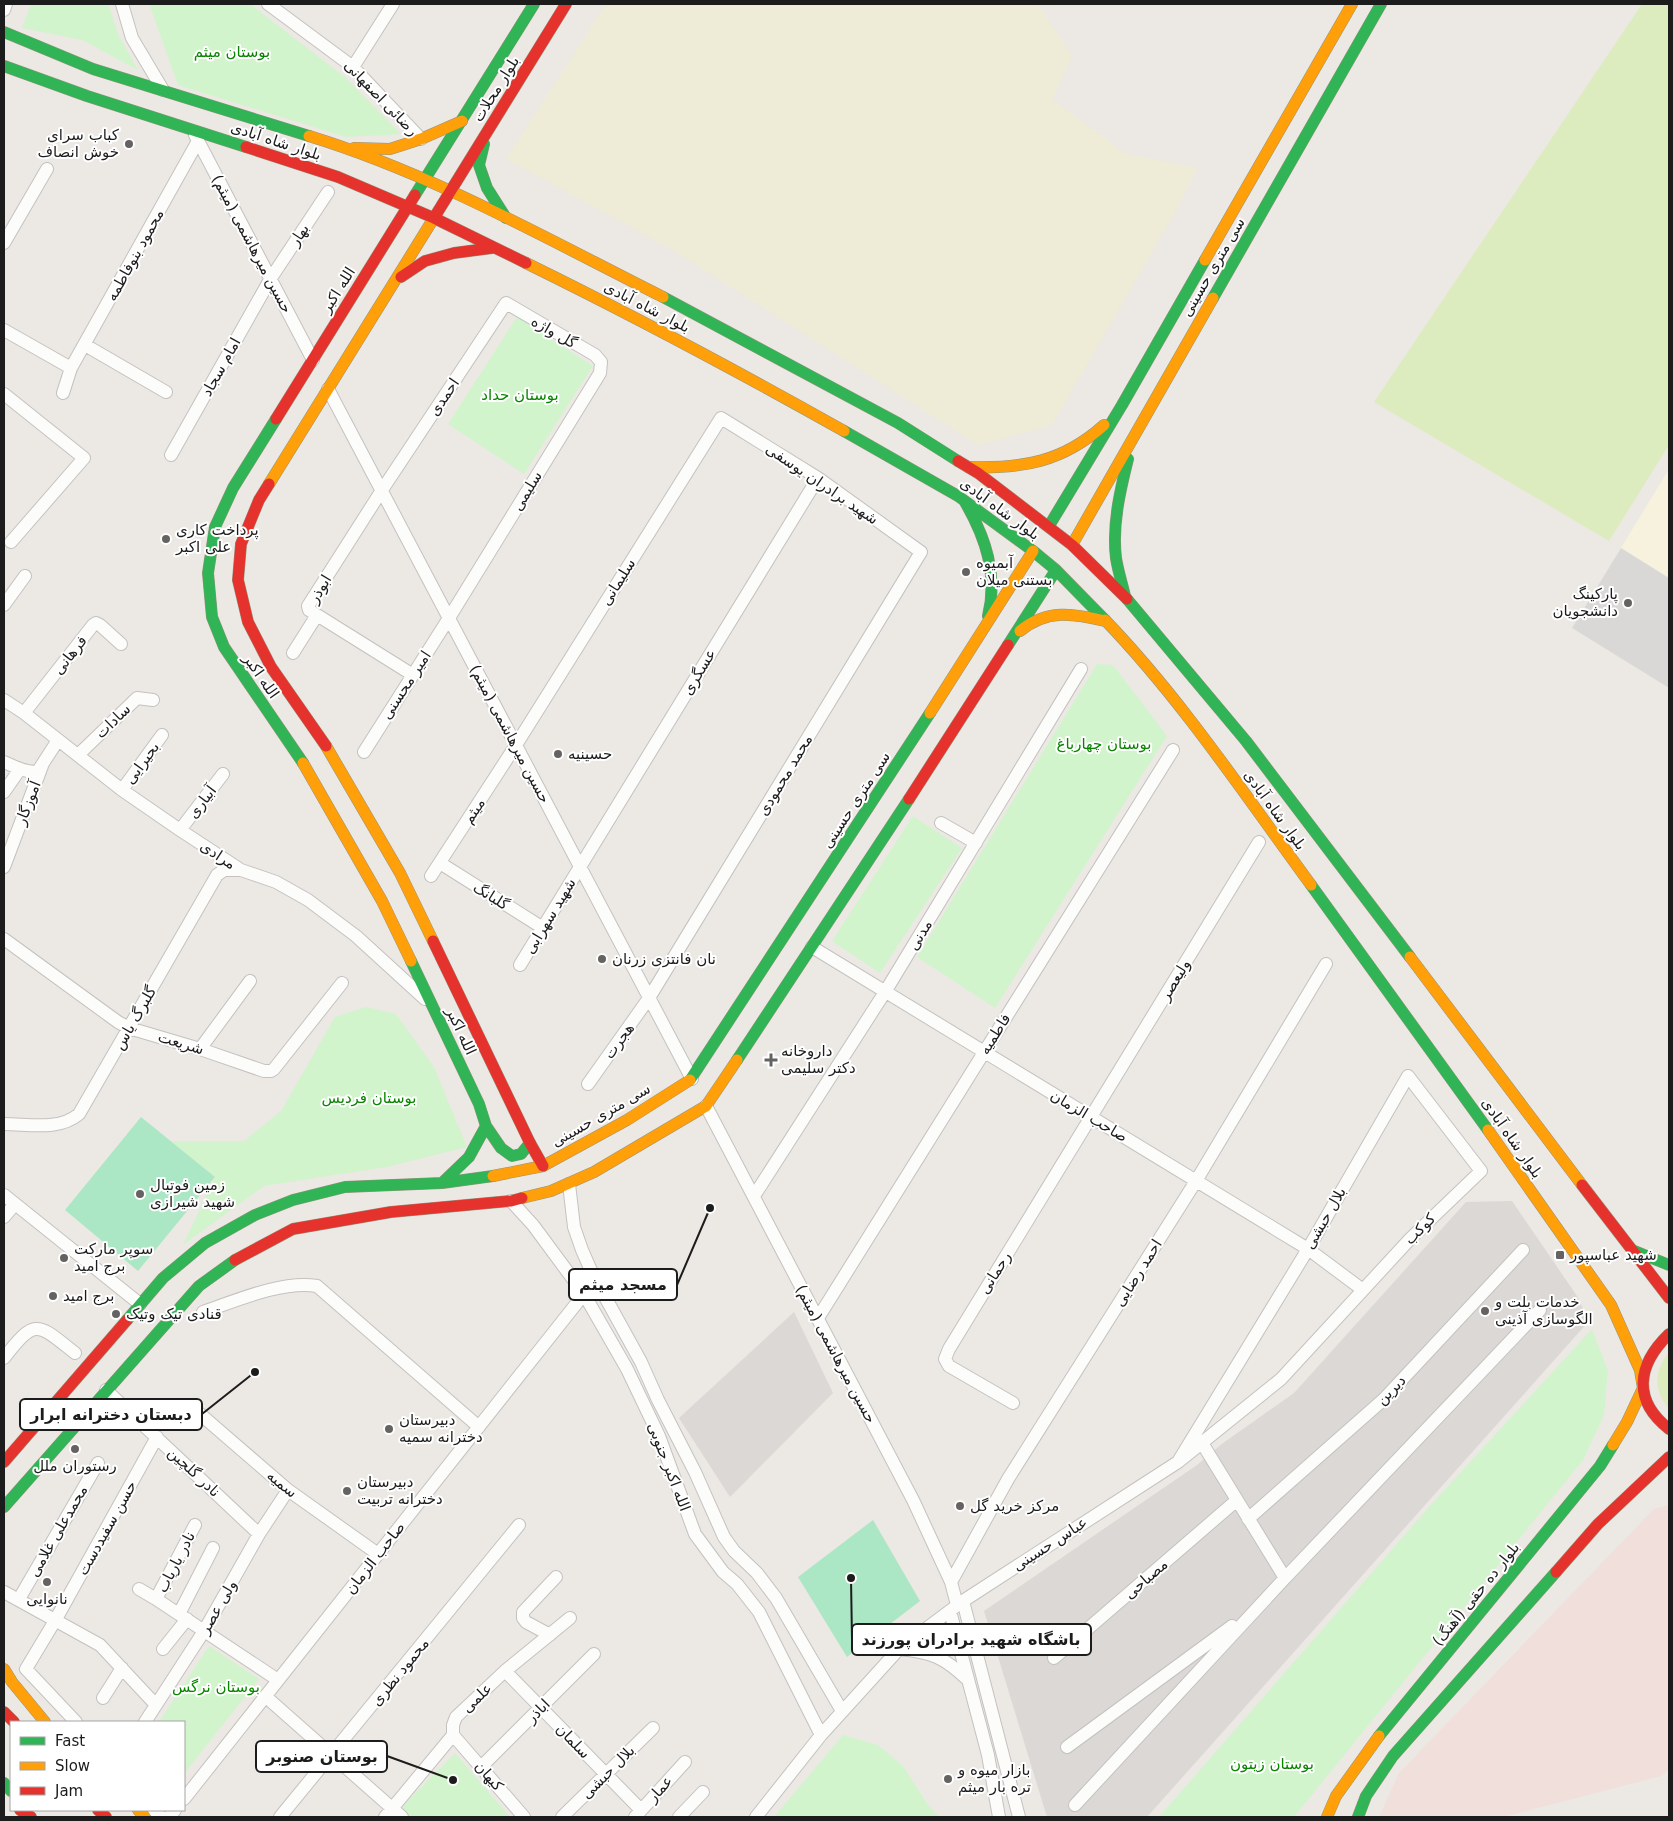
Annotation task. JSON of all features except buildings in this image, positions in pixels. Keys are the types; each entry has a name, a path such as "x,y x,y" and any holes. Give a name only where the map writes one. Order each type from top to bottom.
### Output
{"main road":[{"name":"بلوار محلات","path":"425,179 534,4"},
{"name":"بلوار محلات","path":"451,190 566,4"},
{"name":"سی متری حسینی","path":"4,1462 164,1278 205,1243 255,1215 293,1200 345,1187 442,1183 543,1166 628,1120 692,1079 971,651 1041,539 1122,405 1352,4"},
{"name":"سی متری حسینی","path":"1056,570 1381,4"},
{"name":"بلوار شاه آبادی","path":"4,32 93,69 349,148 451,190 703,318 898,423 968,467 1041,539 1056,570 1129,645 1191,722 1351,940 1507,1156 1611,1305 1640,1370 1647,1402 1654,1416 1669,1428"},
{"name":"بلوار شاه آبادی","path":"4,66 87,96 338,177 434,218 637,318 747,376 900,462 965,501 1041,539 1072,545 1125,596 1246,741 1669,1298"},
{"path":"349,148 390,149 421,139 462,121"},
{"path":"488,130 479,165 487,188 506,218"},
{"name":"الله اکبر","path":"425,179 233,488 215,527 208,573 212,617 229,655 300,757 382,901 479,1104 486,1126 501,1148 512,1156 521,1154 530,1143"},
{"name":"الله اکبر","path":"451,190 259,500 242,544 238,580 248,622 271,667 327,748 400,873 530,1143 543,1166"},
{"path":"394,282 424,261 454,253 492,248"},
{"path":"313,360 328,389"},
{"path":"968,467 1020,466 1058,456 1076,448 1094,435 1122,405"},
{"path":"1125,596 1118,569 1116,536 1123,478 1134,435"},
{"path":"965,501 978,523 986,544 993,589 989,613 971,651"},
{"path":"4,1507 199,1286 239,1257 293,1229 391,1212 511,1201 535,1196 570,1184 594,1172 706,1106 812,947 1056,570"},
{"path":"993,668 1017,634 1028,623 1056,614 1071,613 1105,621"},
{"path":"692,1079 706,1106"},
{"path":"442,1183 469,1157 486,1126"},
{"path":"1632,1250 1669,1265"},
{"path":"1643,1388 1644,1372 1648,1358 1657,1345 1669,1334"},
{"name":"بلوار ده حقی (آهنگ)","path":"1327,1817 1336,1796 1370,1747 1600,1466 1627,1422 1643,1388"},
{"path":"1358,1817 1366,1796 1393,1756 1598,1524 1669,1457"},
{"path":"1598,1524 1640,1491 1665,1479"},
{"path":"4,1669 12,1682 44,1721"},
{"path":"4,1712 13,1721"},
{"path":"1322,1817 1332,1805"},
{"path":"22,1811 33,1817"}],"street":[{"path":"4,10 6,4"},
{"path":"122,4 132,38 163,90"},
{"name":"رضائی اصفهانی","path":"268,4 353,67 421,139"},
{"path":"353,67 393,4"},
{"name":"حسین میرهاشمی (میثم)","path":"191,129 313,360"},
{"name":"محمود بنوفاطمه","path":"63,394 71,368 198,141"},
{"path":"4,243 9,222 47,169"},
{"name":"بهار","path":"271,278 328,192"},
{"name":"امام سجاد","path":"171,455 271,278"},
{"name":"گل واژه","path":"506,303 595,355 601,362"},
{"name":"احمدی","path":"382,490 506,303"},
{"path":"4,330 71,368"},
{"path":"85,344 166,392"},
{"name":"سلیمی","path":"449,618 600,372 601,362"},
{"name":"حسین میرهاشمی (میثم)","path":"328,389 692,1079"},
{"path":"4,394 84,458 11,542"},
{"name":"شهید برادران یوسفی","path":"721,418 818,478 921,552"},
{"name":"سلیمانی","path":"516,745 721,418"},
{"name":"عسگری","path":"580,866 818,478"},
{"name":"ابوذر","path":"382,490 308,606 309,610 412,675"},
{"name":"محمد محمودی","path":"649,998 921,552"},
{"path":"4,605 25,576"},
{"path":"293,653 317,615"},
{"name":"امیر محسنی","path":"364,752 449,618"},
{"name":"فرهانی","path":"24,713 96,623 122,644"},
{"name":"مدنی","path":"754,1196 885,992 1081,669"},
{"name":"سادات","path":"78,755 137,698 153,700"},
{"name":"مرادی","path":"4,700 24,713 122,790 180,830 241,870 276,882 308,900 356,936 433,1006"},
{"name":"بحیرایی","path":"122,790 162,735"},
{"name":"آموزگار","path":"4,867 42,766 58,740"},
{"name":"میثم","path":"431,876 516,745"},
{"name":"فاطمیه","path":"818,1318 1173,750"},
{"path":"4,762 33,772 38,771 42,766"},
{"path":"4,792 20,769"},
{"name":"آبیاری","path":"180,830 223,774"},
{"path":"941,823 976,843"},
{"name":"ولیعصر","path":"1091,1118 1259,842"},
{"name":"گلبانگ","path":"440,863 543,928"},
{"name":"شهید سهرابی","path":"520,965 580,866"},
{"name":"گلبرگ یاس","path":"4,1124 55,1125 71,1120 79,1114 217,875 224,870 241,870"},
{"name":"شریعت","path":"4,938 118,1022 129,1028 200,1048 264,1071 274,1069 342,983"},
{"name":"صاحب الزمان","path":"812,947 1308,1249 1363,1290"},
{"name":"احمد رضایی","path":"951,1582 1008,1479 1196,1181 1326,964"},
{"path":"200,1048 250,981"},
{"name":"هجرت","path":"588,1084 649,998"},
{"name":"بلال حبشی","path":"1178,1462 1308,1249 1408,1076 1481,1171"},
{"name":"حسین میرهاشمی (میثم)","path":"706,1106 913,1500 951,1582 968,1680 988,1755 999,1817"},
{"name":"رحمانی","path":"1013,1403 949,1366 945,1359 949,1348 1091,1118"},
{"name":"کوکب","path":"1363,1290 1410,1239 1481,1171"},
{"name":"الله اکبر جنوبی","path":"570,1184 570,1205 574,1227 582,1250 593,1275 641,1362 695,1472 724,1537 734,1551 757,1573 776,1598 842,1711"},
{"path":"4,1195 140,1304"},
{"name":"الله اکبر جنوبی","path":"511,1201 533,1225 584,1294 628,1369 659,1436 695,1534 723,1572 737,1584 759,1612 821,1735"},
{"path":"4,1217 15,1204"},
{"name":"دیرین","path":"1248,1519 1384,1399 1523,1250"},
{"path":"203,1312 272,1289 317,1286 479,1427"},
{"name":"عباس حسینی","path":"756,1817 821,1735 899,1649 956,1605 1178,1462 1281,1378 1363,1290"},
{"name":"صاحب الزمان","path":"185,1798 584,1294"},
{"path":"1075,1805 1285,1578 1540,1310"},
{"path":"4,1358 21,1336 33,1329 45,1330 75,1354"},
{"name":"نادر گلچین","path":"106,1390 260,1534"},
{"name":"سمیه","path":"192,1407 288,1490 378,1554"},
{"name":"حسن سفیددست","path":"75,1721 26,1669 56,1619 157,1437"},
{"path":"1202,1443 1285,1578"},
{"name":"محمدعلی غلامی","path":"19,1599 98,1463"},
{"name":"ولی عصر","path":"146,1721 204,1631 260,1534 288,1490"},
{"name":"مصباحی","path":"1054,1658 1237,1500"},
{"name":"نادر یاریاب","path":"156,1599 195,1524"},
{"name":"محمود نظری","path":"280,1817 332,1756 519,1525"},
{"path":"163,1648 183,1616 213,1548"},
{"path":"550,1635 526,1622 523,1618 523,1612 556,1577"},
{"path":"139,1589 183,1616 278,1680"},
{"path":"4,1592 100,1644 156,1706"},
{"name":"حسین میرهاشمی (میثم)","path":"956,1605 1019,1817"},
{"path":"1067,1747 1256,1609"},
{"name":"علمی","path":"389,1813 453,1735 453,1725 456,1717 505,1672 570,1618"},
{"path":"899,1649 924,1652 952,1664 968,1680"},
{"name":"اباذر","path":"481,1768 594,1654"},
{"path":"103,1698 122,1668"},
{"name":"سلمان","path":"505,1672 605,1775 638,1814"},
{"path":"265,1696 332,1756 389,1813 402,1817"},
{"name":"بلال حبشی","path":"562,1817 653,1728"},
{"name":"کیهان","path":"453,1735 524,1817"},
{"name":"عمار","path":"638,1814 685,1762"},
{"path":"679,1817 703,1792"}],"shaded area":[{"path":"606,4 1038,4 1072,56 1052,99 1126,154 1198,168 1175,212 1052,425 978,445 671,249 506,159"},
{"name":"پارکینگ دانشجویان","path":"1669,469 1669,688 1572,628"},
{"name":"پارکینگ دانشجویان","path":"1621,548 1669,578 1669,688 1572,628"},
{"path":"1512,1201 1577,1296 1589,1321 1147,1817 1047,1817 984,1611 1197,1465 1223,1443 1294,1393 1466,1202"},
{"path":"794,1312 833,1393 730,1497 679,1418"},
{"path":"1669,1505 1669,1769 1661,1776 1503,1817 1379,1817 1399,1773 1654,1509"}],"green space":[{"path":"31,4 108,4 119,36 138,70 82,40 22,28"},
{"name":"بوستان میثم","path":"149,4 250,4 346,78 401,134 346,137 178,85"},
{"path":"1642,4 1669,4 1669,445 1609,541 1374,402"},
{"name":"بوستان حداد","path":"517,317 593,366 524,474 448,424"},
{"name":"بوستان چهارباغ","path":"1097,664 1113,665 1167,736 995,1008 917,957"},
{"path":"913,816 962,848 880,973 832,941"},
{"name":"بوستان فردیس","path":"366,1007 396,1014 434,1067 467,1147 387,1167 264,1186 183,1245 215,1177 171,1141 244,1141 281,1111 335,1017"},
{"name":"زمین فوتبال شهید شیرازی","path":"141,1117 215,1177 138,1271 65,1210"},
{"name":"بوستان زیتون","path":"1592,1329 1608,1371 1604,1415 1583,1460 1294,1817 1159,1817 1429,1507"},
{"path":"1669,1352 1669,1409 1660,1395 1657,1380 1660,1366"},
{"path":"873,1520 920,1601 847,1657 798,1577"},
{"name":"بوستان نرگس","path":"209,1646 259,1679 185,1773 185,1721 160,1721"},
{"path":"843,1735 878,1745 903,1766 928,1805 939,1817 774,1817"},
{"path":"455,1753 510,1817 411,1817 401,1808"}],"traffic: fast":[{"path":"415,195 534,4"},
{"path":"1213,298 1381,4"},
{"path":"4,32 93,69 309,136"},
{"path":"4,66 87,96 246,147"},
{"path":"484,144 479,165 487,188 506,218"},
{"path":"1049,526 1122,405 1205,260"},
{"path":"663,297 898,423 958,461"},
{"path":"276,419 233,488 215,527 208,573 212,617 224,647 303,763"},
{"path":"844,431 958,496 1056,570 1105,620"},
{"path":"1125,596 1116,558 1115,533 1128,459"},
{"path":"965,502 979,529 991,571 992,586 988,616"},
{"path":"1008,645 1056,570"},
{"path":"1127,599 1246,741 1410,957"},
{"path":"690,1080 930,713"},
{"path":"737,1060 909,799"},
{"path":"1311,885 1488,1130"},
{"path":"411,961 479,1104 486,1126 469,1157 442,1183"},
{"path":"486,1126 501,1148 512,1156 521,1154 530,1143"},
{"path":"127,1320 163,1278 205,1243 255,1215 293,1200 345,1187 442,1183 493,1176"},
{"path":"1632,1250 1669,1265"},
{"path":"4,1507 199,1286 235,1260"},
{"path":"1379,1736 1600,1466 1613,1445"},
{"path":"1358,1817 1366,1796 1393,1756 1556,1572"},
{"path":"4,1783 10,1790"}],"traffic: slow":[{"path":"1205,260 1352,4"},
{"path":"354,148 390,149 421,139 462,121"},
{"path":"309,136 355,151 445,188 663,297"},
{"path":"269,484 437,213"},
{"path":"526,263 686,345 844,431"},
{"path":"1072,545 1213,298"},
{"path":"968,467 1006,466 1041,461 1057,455 1089,438 1104,425"},
{"path":"930,713 1033,551"},
{"path":"1020,631 1030,624 1050,616 1071,615 1105,621"},
{"path":"1105,620 1187,715 1311,885"},
{"path":"326,746 400,873 433,941"},
{"path":"303,763 382,901 411,961"},
{"path":"1410,957 1582,1185"},
{"path":"522,1198 551,1191 594,1172 706,1106 737,1060"},
{"path":"493,1176 543,1166 627,1120 690,1080"},
{"path":"1488,1130 1611,1305 1640,1370 1643,1388 1627,1422 1613,1445"},
{"path":"4,1669 12,1682 44,1721"},
{"path":"1327,1817 1336,1796 1379,1736"},
{"path":"139,1811 145,1817"}],"traffic: jam":[{"path":"437,213 566,4"},
{"path":"246,147 338,177 434,218 526,263"},
{"path":"276,419 415,195"},
{"path":"401,277 425,261 454,253 492,248"},
{"path":"958,461 978,473 1072,545 1127,599"},
{"path":"269,484 259,500 241,544 238,580 248,622 271,667 326,746"},
{"path":"909,799 1008,645"},
{"path":"433,941 530,1143 543,1166"},
{"path":"1582,1185 1669,1298"},
{"path":"235,1260 293,1229 391,1212 511,1201 522,1198"},
{"path":"4,1462 127,1320"},
{"path":"1669,1334 1650,1358 1643,1382 1644,1394 1649,1406 1657,1418 1669,1429"},
{"path":"1556,1572 1598,1524 1669,1457"},
{"path":"4,1712 13,1721"},
{"path":"22,1811 31,1817"},
{"path":"99,1811 106,1817"}],"place":[{"name":"کباب سرای خوش انصاف","path":"129,144"},
{"name":"پرداخت کاری علی اکبر","path":"166,539"},
{"name":"آبمیوه بستنی میلان","path":"966,572"},
{"name":"پارکینگ دانشجویان","path":"1628,603"},
{"name":"حسینیه","path":"558,754"},
{"name":"نان فانتزی زرنان","path":"602,959"},
{"name":"داروخانه دکتر سلیمی","path":"771,1060"},
{"name":"زمین فوتبال شهید شیرازی","path":"140,1194"},
{"name":"مسجد میثم","path":"710,1208"},
{"name":"شهید عباسپور","path":"1560,1255"},
{"name":"سوپر مارکت برج امید","path":"64,1258"},
{"name":"برج امید","path":"53,1296"},
{"name":"خدمات پلت و الگوسازی آذینی","path":"1485,1311"},
{"name":"قنادی تیک وتیک","path":"116,1314"},
{"name":"دبستان دخترانه ابرار","path":"255,1372"},
{"name":"دبیرستان دخترانه سمیه","path":"389,1429"},
{"name":"رستوران ملل","path":"75,1449"},
{"name":"دبیرستان دخترانه تربیت","path":"347,1491"},
{"name":"مرکز خرید گل","path":"960,1506"},
{"name":"باشگاه شهید برادران پورزند","path":"851,1578"},
{"name":"نانوایی","path":"47,1582"},
{"name":"بازار میوه و تره بار میثم","path":"948,1779"},
{"name":"بوستان صنوبر","path":"453,1780"}]}
